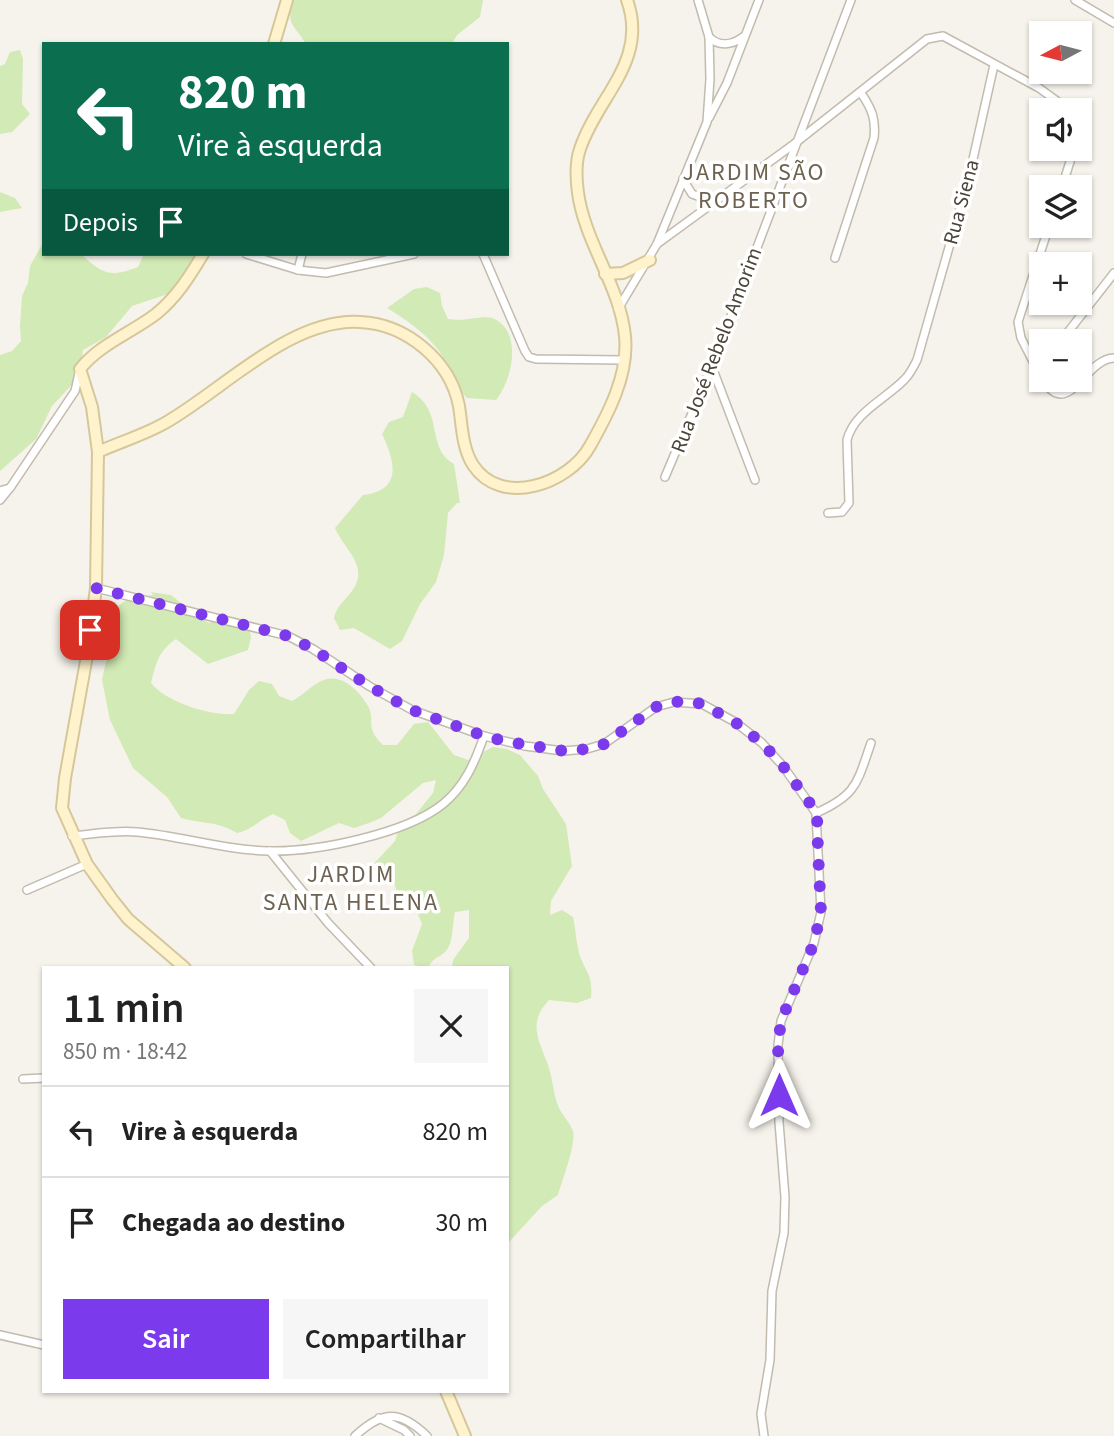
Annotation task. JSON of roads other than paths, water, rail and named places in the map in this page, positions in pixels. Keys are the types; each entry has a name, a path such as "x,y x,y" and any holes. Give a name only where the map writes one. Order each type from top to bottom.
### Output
{"street":[{"path":"275,42 287,0"},
{"path":"98,452 164,424 284,343 311,329 336,323 359,322 383,325 404,334 424,347 445,369 458,402 465,447 472,464 482,476 497,485 515,489 537,485 561,475 586,453 611,409 624,360 625,336 618,309 587,228 578,195 576,171 579,151 587,130 622,74 629,55 632,27 626,0"},
{"path":"698,0 709,37 707,121"},
{"path":"618,309 650,260 760,0"},
{"name":"Rua José Rebelo Amorim","path":"665,477 712,366 794,144 851,0"},
{"path":"1075,0 1114,23"},
{"path":"657,244 794,144 927,39 943,36 1053,98"},
{"path":"709,37 714,42 728,44 736,43 744,37"},
{"name":"Rua Siena","path":"828,513 842,512 849,503 849,430 907,378 917,360 969,177 994,65"},
{"path":"710,79 715,83 727,83"},
{"path":"835,258 874,138 876,123 872,109 861,93"},
{"path":"682,179 692,194 714,202"},
{"path":"1029,352 1021,338 1018,322 1045,238"},
{"path":"0,500 75,391 80,369 92,354 155,314 176,295 202,256"},
{"path":"252,256 298,270 326,273 405,256"},
{"path":"298,270 302,256"},
{"path":"484,256 524,351 529,357 624,360"},
{"path":"605,274 623,273 650,260"},
{"path":"1070,329 1114,273"},
{"path":"1092,368 1097,362 1114,358"},
{"path":"712,366 755,480"},
{"path":"80,369 92,407 98,452 96,588 62,808 72,836 87,864 128,919 183,966"},
{"path":"0,491 10,488"},
{"path":"96,588 288,636 412,710 484,736 564,751 587,749 604,744 656,707 674,702 702,704 735,722 762,743 783,766 817,813 821,912 814,943 781,1021 778,1045 779,1122 785,1197 784,1234 772,1291 769,1360 761,1415 764,1436"},
{"path":"72,836 135,832 215,846 270,851 352,841 394,829 443,804 463,783 474,764 484,736"},
{"path":"817,813 838,803 850,793 857,782 871,743"},
{"path":"270,851 328,923 369,966"},
{"path":"27,890 87,864"},
{"path":"23,1079 42,1078"},
{"path":"0,1335 42,1345"},
{"path":"447,1393 465,1436"},
{"path":"355,1436 379,1418 403,1417 427,1436"},
{"path":"379,1418 404,1430 410,1436"}],"district":[{"name":"JARDIM SÃO ROBERTO","path":"754,186"},
{"name":"JARDIM SANTA HELENA","path":"351,888"}]}
